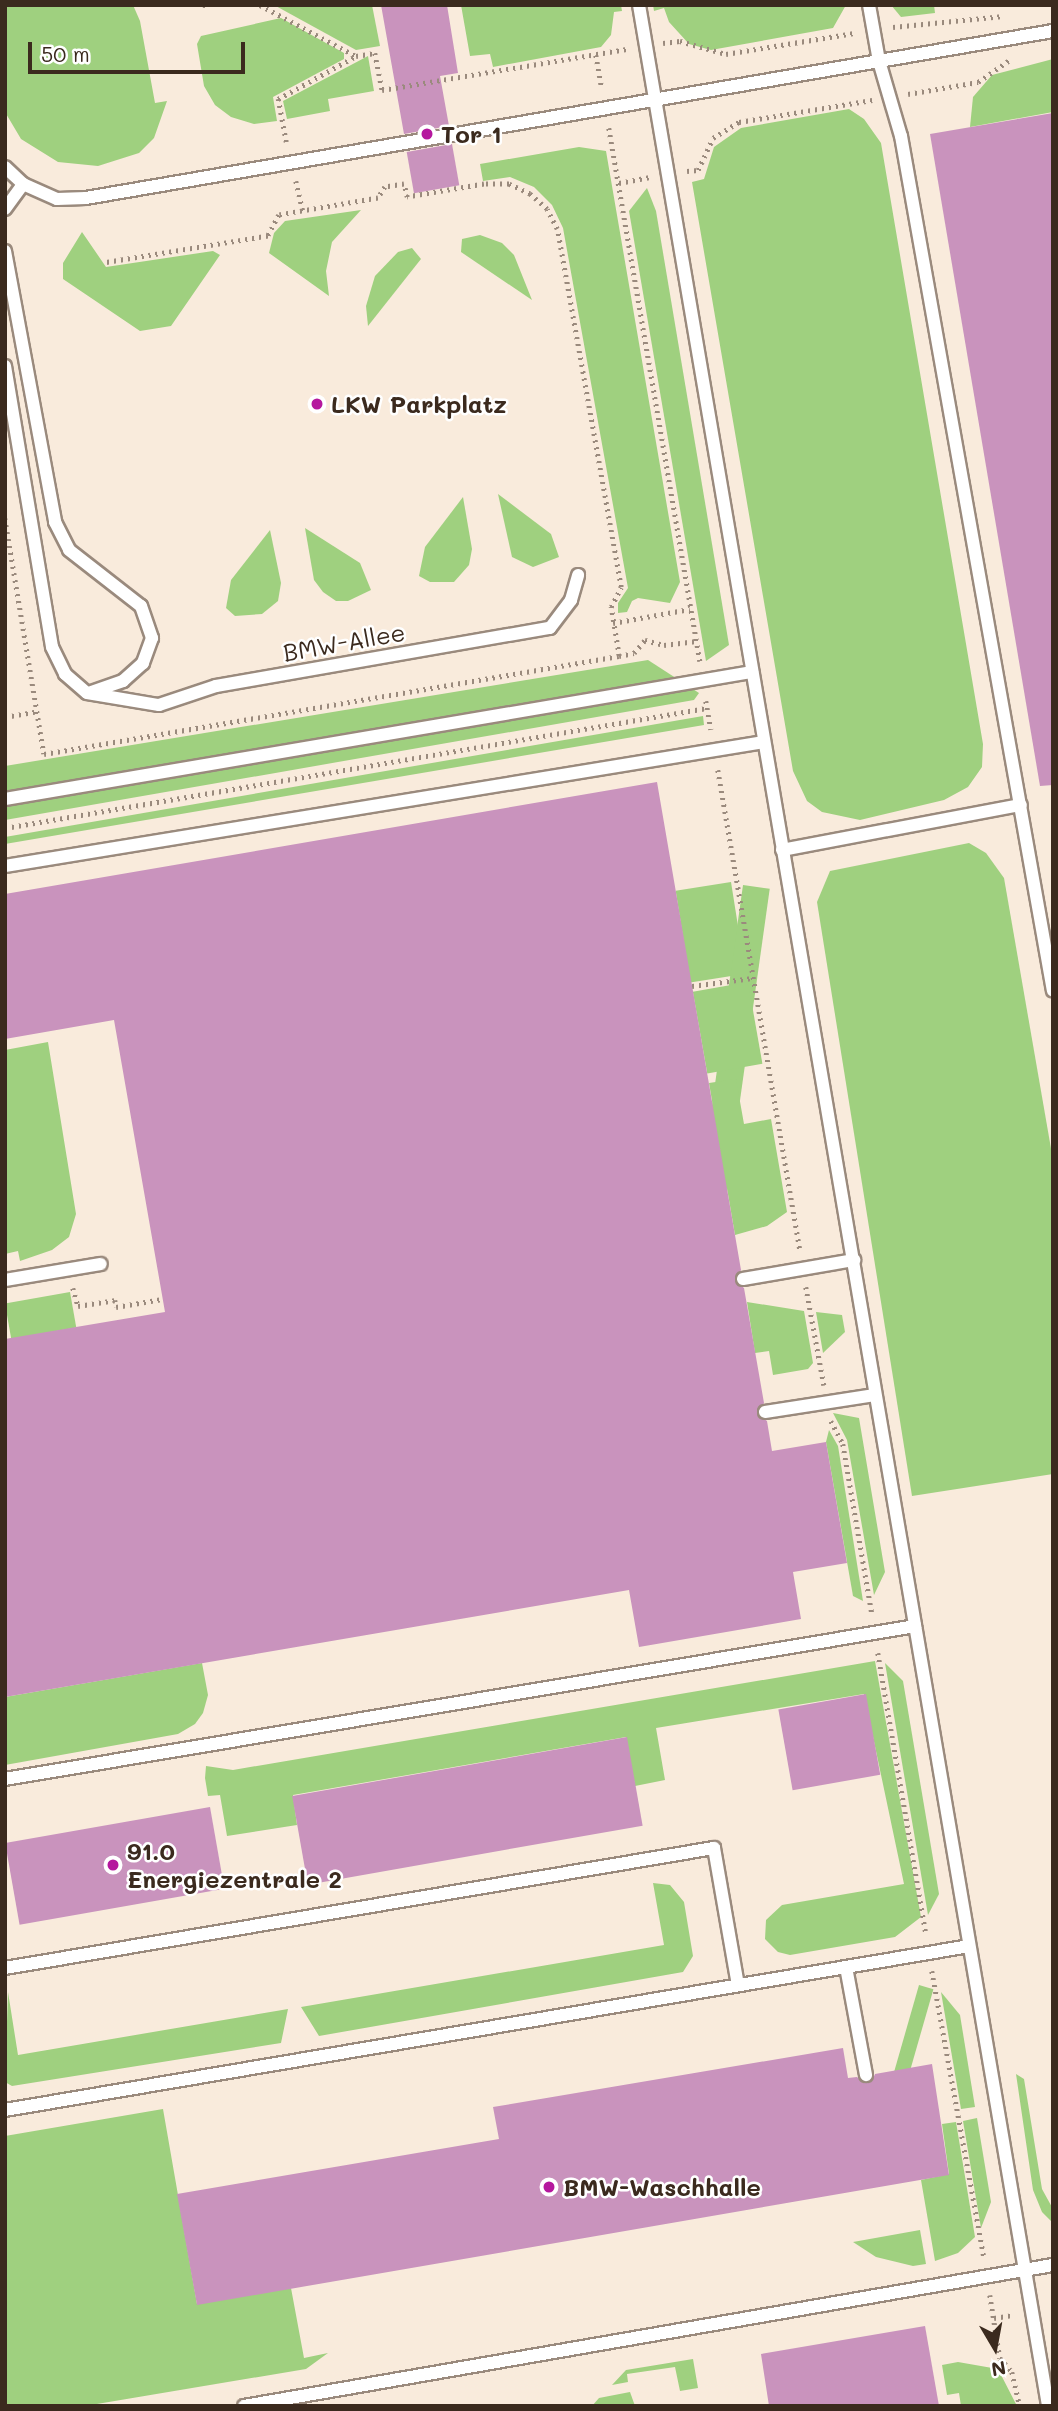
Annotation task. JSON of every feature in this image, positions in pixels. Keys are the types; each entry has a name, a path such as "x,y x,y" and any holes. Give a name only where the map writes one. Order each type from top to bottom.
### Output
{"lane":[{"path":"639,5 1048,2406"},
{"path":"869,5 879,61 901,136 1053,991"},
{"path":"5,167 23,184 57,199 86,198 1053,31"},
{"path":"5,209 23,184"},
{"path":"5,251 55,522 69,550 141,606 152,638 143,663 124,681 87,693 65,674 52,647 5,366"},
{"name":"BMW-Allee","path":"87,693 159,705 216,686 550,628 571,600 578,575"},
{"path":"5,799 752,672"},
{"path":"5,866 764,742"},
{"path":"782,850 1021,805"},
{"path":"743,1279 854,1260"},
{"path":"5,1280 101,1264"},
{"path":"765,1412 875,1395"},
{"path":"5,1779 915,1626"},
{"path":"5,1968 714,1848 738,1985"},
{"path":"5,2110 969,1946"},
{"path":"846,1967 866,2076"},
{"path":"244,2406 1053,2266"}],"path":[{"path":"260,5 356,55"},
{"path":"303,211 278,99 356,55 375,53 382,90 680,41 726,54 873,30 1011,15"},
{"path":"596,55 752,978 827,1403 843,1444 1000,2358 1012,2372 1020,2406"},
{"path":"619,183 698,170 713,138 739,122 978,82 1010,61 1020,59"},
{"path":"103,263 268,236 279,215 378,198 385,187 404,184 407,197 509,184 530,194 547,209 557,229 621,587 611,607 619,656"},
{"path":"5,518 44,754 619,656 634,653 645,640 664,645 697,641"},
{"path":"613,623 690,609"},
{"path":"5,828 707,708"},
{"path":"5,716 38,711"},
{"path":"692,986 752,978"},
{"path":"63,1289 74,1287 78,1306 115,1300 116,1307 162,1298"}],"green space":[{"path":"5,5 133,5 140,21 155,103 167,101 154,138 139,153 98,166 58,162 21,139 5,112"},
{"path":"274,5 372,5 380,46 356,50"},
{"path":"461,5 621,5 622,11 614,12 611,35 601,47 493,67 490,54 470,56"},
{"path":"653,5 846,5 833,28 711,50 689,44 669,22 664,8 654,11"},
{"path":"891,5 934,5 935,13 901,17"},
{"path":"281,18 344,53 344,59 273,97 277,121 254,124 231,117 215,105 204,86 197,44 201,36"},
{"path":"368,56 374,91 328,99 330,111 287,119 283,101"},
{"path":"1053,59 1053,112 970,127 973,97 992,75"},
{"path":"849,109 864,119 881,143 983,744 982,767 968,787 944,800 860,820 822,812 807,801 793,771 692,182 704,179 714,147 741,128"},
{"path":"579,147 606,151 680,582 670,603 638,598 632,601 627,612 618,613 618,603 628,588 563,228 552,205 534,187 510,177 483,181 480,164"},
{"path":"647,188 656,211 729,645 706,661 629,211"},
{"path":"361,210 332,242 326,271 329,296 269,253 274,233 285,221"},
{"path":"82,232 106,267 213,251 220,255 171,326 140,331 63,279 63,263"},
{"path":"480,235 502,243 514,255 532,300 461,252 462,239"},
{"path":"412,248 421,259 368,326 366,306 375,276 398,252"},
{"path":"498,494 551,534 559,557 533,567 512,557"},
{"path":"463,497 472,549 469,565 454,582 430,582 419,576 425,547"},
{"path":"305,528 360,563 371,590 348,601 336,601 323,592 314,580"},
{"path":"270,530 281,583 278,601 262,614 235,616 226,608 231,580"},
{"path":"648,660 699,693 694,700 5,820 5,766"},
{"path":"703,716 704,725 5,844 5,837"},
{"path":"969,843 986,853 1004,878 1053,1160 1053,1474 912,1496 817,902 830,871"},
{"path":"731,882 746,974 690,983 676,891"},
{"path":"743,885 770,889 724,1212 698,1208"},
{"path":"748,982 762,1064 707,1073 693,992"},
{"path":"48,1042 76,1214 69,1237 52,1250 20,1261 18,1251 5,1254 5,1050"},
{"path":"736,1079 744,1124 771,1119 787,1212 767,1226 735,1235 709,1083"},
{"path":"70,1292 76,1327 11,1339 5,1303"},
{"path":"747,1302 804,1311 813,1363 808,1369 773,1375 769,1351 755,1353"},
{"path":"816,1312 842,1315 845,1332 823,1353"},
{"path":"833,1413 859,1418 885,1572 874,1595 847,1440"},
{"path":"829,1430 838,1446 863,1601 853,1596 826,1442"},
{"path":"875,1661 921,1917 895,1937 790,1955 778,1952 765,1939 766,1920 782,1905 904,1884 864,1694 656,1728 665,1780 635,1786 626,1737 293,1795 297,1825 227,1836 220,1795 208,1796 206,1766 233,1770"},
{"path":"202,1663 208,1695 203,1713 195,1724 178,1734 5,1765 5,1697"},
{"path":"885,1663 903,1681 939,1894 928,1915"},
{"path":"653,1883 670,1885 684,1902 693,1956 683,1972 319,2036 301,2007 664,1945"},
{"path":"919,1985 933,1989 898,2113 883,2109"},
{"path":"8,1992 18,2055 288,2009 281,2043 12,2086 5,2082"},
{"path":"941,1992 960,2015 975,2107 961,2109"},
{"path":"1016,2074 1024,2079 1042,2189 1053,2209 1053,2223 1042,2212 1033,2190"},
{"path":"163,2109 197,2304 291,2288 304,2358 328,2353 306,2369 85,2406 5,2406 5,2136"},
{"path":"977,2118 991,2202 981,2228 963,2121"},
{"path":"956,2122 975,2237 958,2253 935,2261 921,2180 949,2174 942,2124"},
{"path":"920,2230 926,2264 913,2266 876,2257 853,2242"},
{"path":"693,2359 698,2388 680,2391 675,2367 627,2374 628,2382 612,2385 626,2370"},
{"path":"958,2362 998,2369 1017,2406 961,2406 959,2393 947,2395 942,2365"},
{"path":"630,2392 635,2406 592,2406 599,2398"}],"building":[{"path":"381,5 447,5 458,73 440,76 449,126 404,134"},
{"path":"1053,113 1053,785 1040,786 930,134"},
{"path":"452,144 459,185 414,193 407,152"},
{"path":"657,782 741,1270 735,1281 744,1288 764,1403 757,1414 767,1421 772,1451 826,1442 847,1563 793,1572 801,1619 639,1647 629,1590 5,1697 5,1339 165,1312 114,1020 5,1039 5,894"},
{"path":"866,1694 880,1775 793,1790 778,1709"},
{"path":"627,1737 643,1826 308,1885 292,1796"},
{"name":"91.0 Energiezentrale 2","path":"210,1807 224,1889 20,1925 5,1843"},
{"name":"BMW-Waschhalle","path":"843,2048 848,2078 857,2077 864,2083 872,2081 875,2074 932,2064 949,2175 197,2305 177,2194 499,2139 493,2107"},
{"path":"925,2326 939,2406 769,2406 761,2354"}],"place":[{"name":"Tor 1","path":"427,134"},
{"name":"LKW Parkplatz","path":"317,404"},
{"name":"91.0 Energiezentrale 2","path":"113,1865"},
{"name":"BMW-Waschhalle","path":"549,2187"}]}
